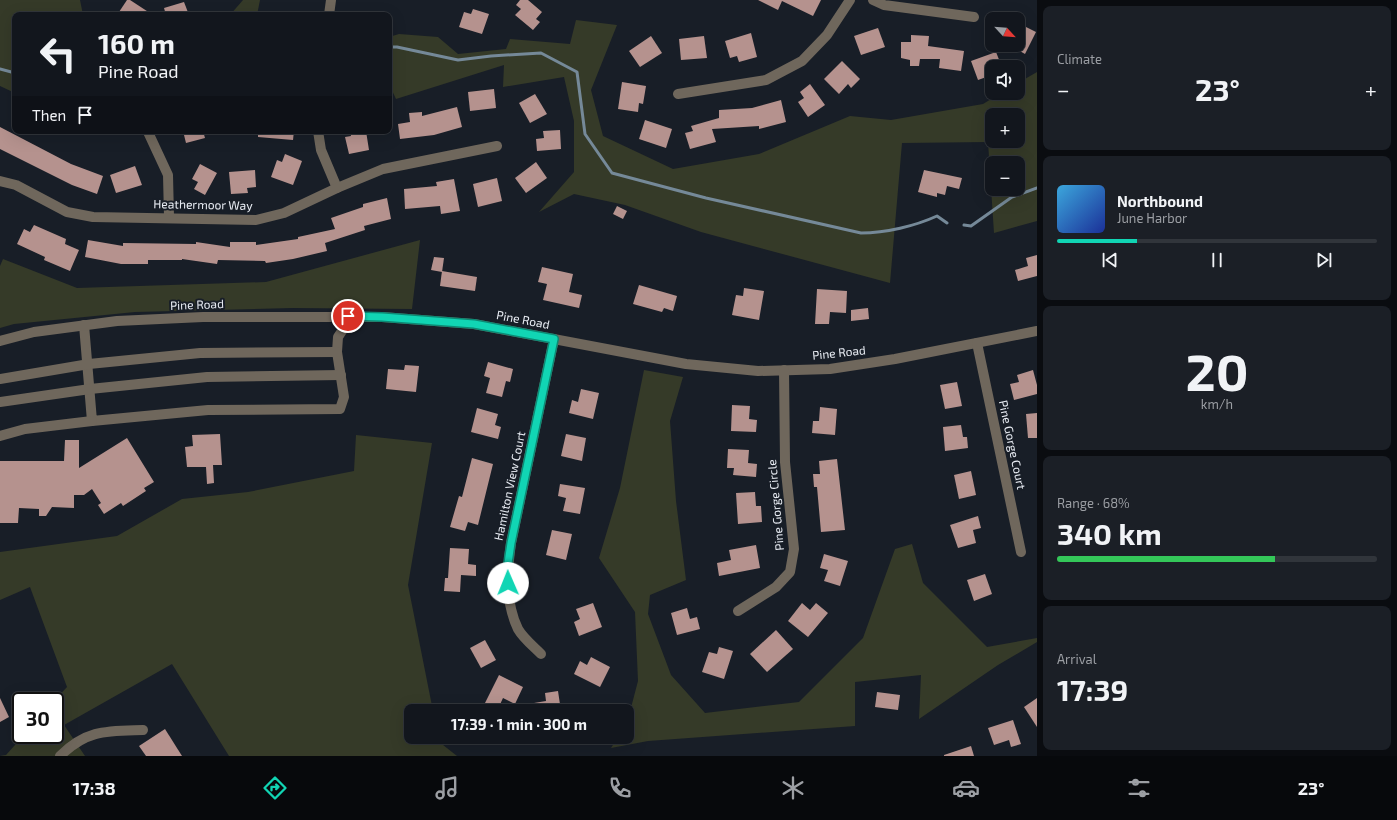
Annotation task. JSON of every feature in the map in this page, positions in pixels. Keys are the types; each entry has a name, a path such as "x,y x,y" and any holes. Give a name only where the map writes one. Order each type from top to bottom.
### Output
{"street":[{"path":"330,12 331,0"},
{"path":"678,94 766,80 802,61 827,36 850,0"},
{"path":"873,0 884,5 974,17"},
{"path":"149,134 168,175 169,217"},
{"path":"318,134 321,150 337,188"},
{"name":"Heathermoor Way","path":"0,182 16,185 67,212 93,217 169,217 256,220 284,213 337,188 384,169 497,146"},
{"path":"0,436 26,429 92,421 216,410 340,409 344,397 337,352 338,337 341,331 356,316"},
{"name":"Pine Road","path":"0,341 34,332 117,321 203,317 356,316 474,324 686,364 758,371 830,369 895,359 1037,331"},
{"path":"84,325 92,421"},
{"name":"Hamilton View Court","path":"541,654 518,630 511,610 507,570 511,543 554,339"},
{"name":"Pine Gorge Court","path":"977,342 1021,552"},
{"path":"0,380 88,364 200,353 337,352"},
{"name":"Pine Gorge Circle","path":"738,611 776,587 790,572 794,548 785,462 784,370"},
{"path":"0,402 90,389 207,377 341,375"},
{"path":"60,756 84,738 104,731 143,730"}],"green space":[{"path":"0,0 80,0 82,12 12,12 12,92 0,86"},
{"path":"243,0 260,0 258,12 233,12"},
{"path":"576,20 617,25 591,90 603,136 673,169 759,154 850,116 891,120 983,104 990,100 1025,100 1025,79 1037,72 1037,221 994,233 992,196 1025,196 1025,156 989,156 988,148 1025,148 1025,108 985,108 985,142 902,143 890,283 701,232 625,205 574,194 539,212 574,172 574,121 564,77 503,87 504,65 396,99 392,90 392,36 399,34 438,37 458,54 506,49 510,39 570,44"},
{"path":"420,240 412,309 292,308 135,312 14,324 0,328 0,266 3,259 77,288 266,282"},
{"path":"644,370 683,377 670,421 676,501 686,580 650,595 648,614 671,675 705,713 799,702 863,638 895,549 912,544 923,583 987,647 1037,638 1037,642 998,665 919,719 921,675 855,682 855,726 648,741 634,744 634,704 632,704 638,681 635,612 599,558 620,488"},
{"path":"356,435 432,443 408,585 432,704 404,704 404,744 442,744 457,756 229,756 172,664 64,725 64,692 62,692 67,687 30,587 0,600 0,552 117,536 182,499 248,492 354,471"},
{"path":"64,725 85,756 0,756 6,755 16,744 64,744"},
{"path":"614,744 632,744 611,748"}],"building":[{"path":"127,0 130,0 148,12 119,12"},
{"path":"520,0 528,0 542,12 536,19 540,22 533,30 515,15 521,9 516,5"},
{"path":"758,0 821,0 813,16 782,1 778,10"},
{"path":"184,2 188,12 165,12 164,8"},
{"path":"473,9 489,14 482,34 459,27 464,12 471,14"},
{"path":"1025,26 1036,32 1025,54 1022,52 1025,52"},
{"path":"878,28 885,47 861,55 854,36"},
{"path":"751,33 757,57 739,62 737,56 730,58 725,41"},
{"path":"911,35 929,36 928,46 964,51 961,71 939,68 940,59 920,59 919,66 910,66 910,60 901,58 901,42 911,42"},
{"path":"651,36 662,53 640,67 629,51"},
{"path":"704,36 707,58 681,60 679,39"},
{"path":"996,52 999,60 985,60 985,78 978,80 971,61"},
{"path":"842,61 860,79 851,88 848,84 839,94 824,79"},
{"path":"622,82 646,86 643,104 639,103 638,112 618,109"},
{"path":"810,84 825,105 808,117 798,102 804,98 800,92"},
{"path":"494,89 496,108 470,111 468,92"},
{"path":"535,94 547,114 530,123 519,103"},
{"path":"781,100 786,122 759,129 759,126 712,129 716,142 690,149 685,133 693,131 691,126 719,118 719,110 752,108"},
{"path":"457,107 462,127 434,135 400,139 398,124 410,122 409,113 422,112 422,116"},
{"path":"645,120 672,129 666,148 639,139"},
{"path":"0,127 71,164 103,176 97,194 72,185 0,149"},
{"path":"560,130 561,149 537,151 536,139 544,138 543,131"},
{"path":"184,134 204,134 205,138 186,143"},
{"path":"258,134 294,134 293,140 258,137"},
{"path":"351,134 366,134 369,150 349,154 345,137 351,136"},
{"path":"285,154 302,161 293,185 271,177 277,160 282,162"},
{"path":"536,162 547,178 526,193 515,178"},
{"path":"200,164 217,173 205,195 194,189 198,182 192,179"},
{"path":"135,166 142,185 116,193 110,175"},
{"path":"255,170 256,187 247,188 248,193 231,194 229,172"},
{"path":"924,170 962,178 959,189 947,186 945,195 937,193 937,197 918,192"},
{"path":"497,178 502,201 478,207 473,184"},
{"path":"454,179 460,211 441,214 440,206 405,209 404,189 437,186 436,182"},
{"path":"387,198 391,219 364,226 365,230 325,243 327,251 293,259 266,263 265,261 218,260 217,264 182,259 148,260 148,264 121,264 85,257 88,240 123,246 123,243 196,244 196,242 230,247 230,242 256,242 256,245 298,239 298,237 335,229 331,218 363,207 363,204"},
{"path":"617,206 627,211 623,219 613,214"},
{"path":"34,225 66,239 65,244 79,250 70,271 44,260 45,257 17,244 24,229 30,232"},
{"path":"1037,255 1037,276 1018,281 1015,270 1028,266 1026,258"},
{"path":"434,257 444,258 442,272 431,270"},
{"path":"542,267 573,274 569,292 582,295 579,308 543,300 547,284 538,282"},
{"path":"442,271 477,277 475,291 440,286"},
{"path":"639,285 677,296 673,311 664,308 662,312 633,304"},
{"path":"744,288 764,291 759,320 732,315 736,295 743,296"},
{"path":"817,289 847,291 846,313 830,312 829,324 815,324"},
{"path":"868,308 869,319 851,321 851,310"},
{"path":"488,362 513,369 510,382 506,381 502,397 486,393 490,378 484,376"},
{"path":"405,365 419,366 416,392 386,389 388,369 404,370"},
{"path":"1033,370 1037,385 1037,394 1014,400 1010,384 1019,382 1017,375"},
{"path":"957,382 962,406 945,409 940,385"},
{"path":"581,389 599,393 593,419 569,413 572,400 578,402"},
{"path":"732,405 750,406 749,419 757,420 756,432 731,431"},
{"path":"820,407 837,409 835,435 812,433 813,421 819,421"},
{"path":"477,408 498,414 495,425 501,427 498,439 471,432"},
{"path":"1037,413 1037,438 1028,438 1026,414"},
{"path":"961,425 963,437 967,437 968,448 945,451 943,427"},
{"path":"220,434 222,465 213,465 214,483 207,484 206,467 187,467 185,447 193,446 192,435"},
{"path":"566,434 586,438 582,461 561,456"},
{"path":"127,438 154,482 144,488 146,491 123,506 121,503 104,514 98,505 101,503 92,489 84,495 74,495 74,508 52,507 46,516 39,516 39,509 19,508 18,523 0,523 0,461 64,461 65,440 79,440 79,468"},
{"path":"728,449 749,450 748,463 757,464 756,477 733,475 734,468 727,468"},
{"path":"472,458 493,464 478,525 468,522 465,531 450,527 459,496 462,497"},
{"path":"837,459 845,530 821,532 817,487 814,487 813,474 820,474 819,461"},
{"path":"971,471 976,495 959,499 954,475"},
{"path":"560,484 585,488 580,514 563,511 566,498 558,496"},
{"path":"755,492 756,506 761,506 762,522 738,524 736,493"},
{"path":"978,516 981,528 973,530 976,543 958,548 950,525"},
{"path":"552,530 572,534 566,560 546,555"},
{"path":"756,545 760,568 719,576 717,563 731,560 729,550"},
{"path":"450,548 469,549 468,564 476,565 476,576 461,575 460,592 444,591 445,578 448,578"},
{"path":"824,554 848,561 840,586 824,581 828,570 820,568"},
{"path":"985,574 992,594 974,601 967,580"},
{"path":"593,603 602,627 579,636 574,622 580,619 576,609"},
{"path":"802,603 810,610 816,603 828,613 808,637 788,621"},
{"path":"687,608 690,619 697,617 700,629 677,635 671,613"},
{"path":"776,630 793,649 767,672 750,654"},
{"path":"485,640 496,660 481,668 470,648"},
{"path":"719,647 733,651 724,679 702,672 709,652 717,654"},
{"path":"591,657 610,667 600,687 574,674 580,661 587,665"},
{"path":"499,675 523,687 515,704 503,698 500,704 484,704"},
{"path":"558,691 560,704 534,704 546,701 545,693"},
{"path":"877,692 900,695 898,710 875,707"},
{"path":"0,698 9,717 0,722"},
{"path":"1037,698 1037,727 1024,707"},
{"path":"1013,720 1021,744 1011,747 1009,740 994,745 988,728"},
{"path":"165,729 182,756 146,756 139,746"},
{"path":"971,746 974,756 944,756 944,755"}],"waterway":[{"path":"392,47 458,60 491,56 541,53 577,72 585,134 612,173 706,198 861,233 880,232 900,228 937,216 947,223"},
{"path":"0,69 12,72"},
{"path":"964,225 971,226 1012,197 1037,188"}],"route":[{"path":"348,316 474,324 554,339 511,543 507,570 508,583"}]}
